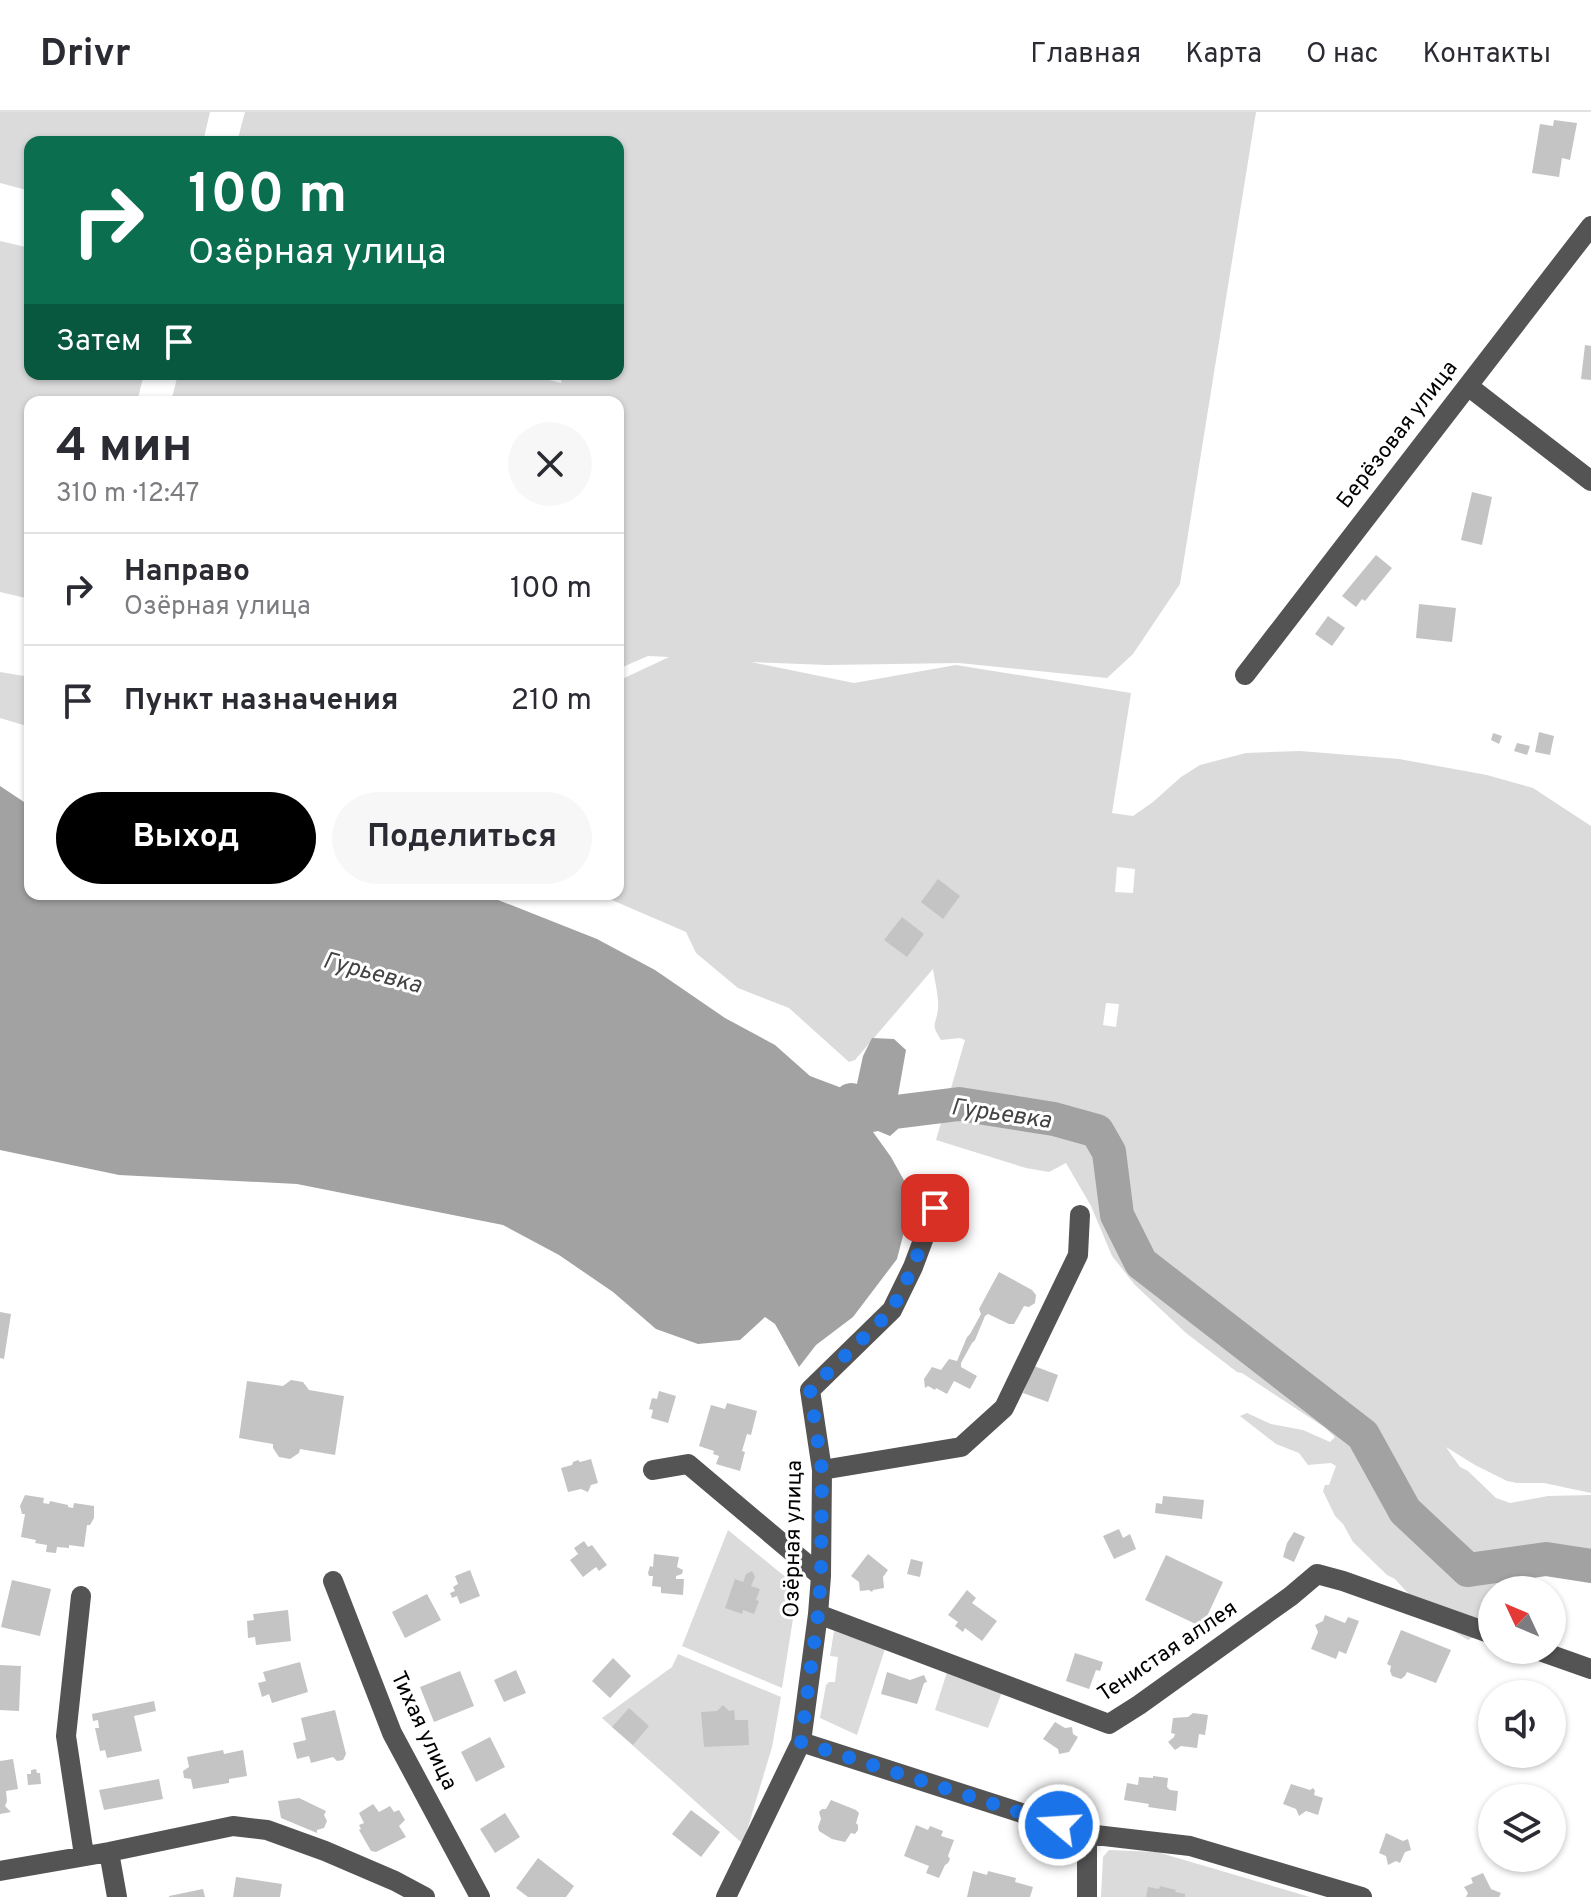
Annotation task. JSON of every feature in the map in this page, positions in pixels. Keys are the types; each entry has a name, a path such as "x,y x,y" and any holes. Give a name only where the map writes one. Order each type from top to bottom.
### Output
{"street":[{"name":"Берёзовая улица","path":"1245,675 1591,226"},
{"path":"1468,386 1591,481"},
{"name":"Озёрная улица","path":"726,1897 801,1742 821,1576 822,1470 810,1390 892,1310 913,1267 935,1208"},
{"path":"822,1470 961,1447 1004,1408 1078,1255 1080,1215"},
{"path":"653,1470 688,1464 821,1576"},
{"name":"Тенистая аллея","path":"818,1614 1109,1724 1291,1596 1317,1574 1478,1629"},
{"name":"Тихая улица","path":"333,1581 392,1733 480,1897"},
{"path":"81,1596 66,1736 84,1855"},
{"path":"1566,1660 1591,1669"},
{"path":"801,1742 1087,1834 1190,1846 1362,1897"},
{"path":"0,1871 233,1826 267,1830 395,1881 425,1897"},
{"path":"1087,1834 1087,1897"},
{"path":"109,1852 117,1897"}],"shaded area":[{"path":"0,112 210,112 204,136 24,136 24,189 0,183"},
{"path":"245,112 1256,112 1180,584 1133,654 1107,678 959,663 827,665 751,662 854,683 956,665 1131,693 1112,813 1133,816 1200,765 1246,753 1300,751 1399,759 1487,775 1533,788 1591,826 1591,1493 1544,1483 1507,1481 1446,1447 1460,1467 1496,1498 1510,1503 1548,1496 1591,1495 1591,1576 1550,1573 1478,1576 1478,1635 1468,1640 1429,1616 1395,1579 1353,1542 1335,1516 1323,1491 1325,1485 1329,1485 1336,1466 1331,1463 1308,1465 1299,1453 1276,1444 1240,1416 1247,1413 1271,1424 1303,1430 1330,1442 1335,1437 1237,1372 1186,1333 1135,1285 1112,1256 1091,1206 1066,1163 1049,1172 1026,1168 936,1140 965,1040 941,1040 936,1030 938,1004 933,969 855,1060 849,1062 789,1008 738,988 696,953 686,932 612,900 624,900 624,678 669,657 648,656 624,666 624,396 172,396 176,380 549,380 561,383 562,380 624,380 624,136 239,136","holes":["1117,867 1135,869 1133,893 1115,892","1106,1003 1119,1004 1116,1027 1103,1025"]},
{"path":"0,241 24,247 24,380 142,380 138,396 24,396 24,598 0,592"},
{"path":"0,672 24,676 24,725 0,718"},
{"path":"728,1530 800,1589 782,1688 682,1646"},
{"path":"834,1631 885,1649 857,1735 820,1718 826,1685 835,1682 838,1657 830,1656"},
{"path":"678,1654 781,1697 772,1747 743,1844 602,1718 672,1667"},
{"path":"947,1672 1002,1692 988,1728 935,1710"},
{"path":"1109,1850 1157,1852 1310,1897 1101,1897 1103,1857"}],"water":[{"path":"0,786 24,802 24,900 498,900 597,939 655,970 725,1018 775,1045 810,1076 855,1093 863,1056 872,1038 894,1039 906,1050 895,1112 898,1129 890,1136 873,1132 906,1184 911,1205 897,1259 853,1317 816,1345 799,1367 775,1324 765,1317 740,1340 698,1344 656,1329 613,1292 559,1255 503,1225 297,1184 119,1175 0,1150"}],"building":[{"path":"1554,120 1577,123 1570,160 1562,158 1559,177 1532,173 1540,124 1553,126"},
{"path":"1585,345 1591,346 1591,380 1581,379"},
{"path":"1472,492 1492,497 1482,545 1461,540"},
{"path":"1376,555 1392,568 1365,601 1362,599 1356,607 1342,596"},
{"path":"1419,604 1456,608 1452,642 1416,638"},
{"path":"1328,616 1345,628 1332,646 1315,634"},
{"path":"1539,732 1554,736 1550,755 1535,752"},
{"path":"1493,733 1502,736 1499,744 1491,740"},
{"path":"1517,743 1530,746 1527,755 1514,751"},
{"path":"938,879 960,896 943,919 921,902"},
{"path":"902,917 924,934 907,957 884,940"},
{"path":"999,1272 1032,1290 1036,1295 1035,1303 1024,1306 1014,1324 988,1314 985,1316 961,1363 961,1367 977,1376 970,1389 954,1381 947,1394 936,1388 925,1388 924,1379 932,1367 941,1370 949,1359 957,1361"},
{"path":"0,1312 11,1314 4,1359 0,1358"},
{"path":"1034,1366 1058,1375 1048,1402 1023,1393"},
{"path":"291,1380 303,1382 309,1390 344,1396 335,1455 300,1449 290,1459 279,1457 273,1444 239,1438 247,1381 283,1386"},
{"path":"659,1391 676,1396 668,1423 651,1418 653,1410 649,1409 652,1398 657,1399"},
{"path":"727,1403 757,1411 751,1435 747,1434 742,1451 745,1452 740,1471 716,1464 719,1456 699,1446 711,1405 725,1409"},
{"path":"591,1459 598,1483 591,1485 588,1492 581,1489 568,1492 561,1468 578,1460"},
{"path":"25,1495 44,1498 43,1503 49,1504 50,1501 73,1508 74,1503 94,1506 94,1518 87,1525 84,1547 69,1545 69,1548 57,1547 56,1553 46,1552 47,1545 21,1537 25,1514 22,1514 20,1506"},
{"path":"1163,1496 1204,1500 1202,1519 1155,1513 1156,1503 1162,1504"},
{"path":"1119,1529 1123,1538 1130,1534 1136,1549 1114,1559 1103,1536"},
{"path":"1294,1532 1305,1537 1294,1562 1283,1557"},
{"path":"584,1541 588,1547 592,1545 607,1565 599,1571 596,1567 583,1577 570,1560 578,1554 574,1548"},
{"path":"654,1554 679,1557 677,1567 683,1570 676,1579 684,1579 683,1595 661,1593 661,1587 652,1586 653,1576 648,1573 650,1566 653,1567"},
{"path":"868,1554 888,1570 883,1577 884,1588 872,1592 860,1591 859,1582 851,1576"},
{"path":"1166,1555 1223,1582 1202,1627 1145,1600"},
{"path":"911,1559 923,1562 920,1577 907,1574"},
{"path":"470,1570 480,1596 460,1604 457,1596 452,1598 450,1593 455,1591 453,1587 458,1584 455,1576"},
{"path":"752,1571 755,1577 751,1586 760,1589 754,1614 743,1610 742,1614 725,1608 735,1579 743,1582 746,1574"},
{"path":"12,1580 51,1589 40,1636 1,1627"},
{"path":"967,1590 976,1598 972,1603 997,1621 982,1641 965,1628 963,1632 955,1626 958,1622 948,1615"},
{"path":"427,1594 441,1620 405,1638 392,1612"},
{"path":"288,1610 291,1641 256,1645 255,1637 248,1638 247,1621 254,1620 253,1614"},
{"path":"1325,1615 1345,1623 1348,1617 1359,1621 1346,1654 1339,1651 1336,1659 1311,1649 1318,1632 1315,1625 1323,1621"},
{"path":"1401,1630 1451,1650 1436,1683 1407,1672 1401,1679 1392,1676 1391,1666 1387,1664"},
{"path":"1075,1653 1103,1662 1100,1671 1096,1670 1089,1689 1066,1681"},
{"path":"613,1658 631,1676 610,1698 592,1681"},
{"path":"300,1662 308,1692 272,1703 269,1694 262,1697 258,1683 266,1681 263,1672"},
{"path":"0,1665 21,1666 19,1711 0,1710"},
{"path":"516,1670 526,1693 504,1702 494,1680"},
{"path":"460,1671 474,1706 434,1722 420,1687"},
{"path":"887,1672 910,1680 924,1675 927,1682 917,1704 881,1694"},
{"path":"154,1701 156,1711 134,1716 142,1751 107,1758 105,1750 100,1751 95,1728 99,1728 98,1720 93,1721 92,1714"},
{"path":"723,1705 729,1711 734,1710 735,1720 748,1720 749,1745 704,1747 701,1712 717,1711"},
{"path":"629,1708 649,1726 633,1745 612,1727"},
{"path":"335,1710 346,1754 343,1760 337,1761 333,1757 311,1763 309,1756 297,1759 293,1743 306,1740 301,1718"},
{"path":"1193,1713 1208,1715 1205,1735 1199,1734 1197,1748 1181,1746 1175,1750 1168,1742 1175,1734 1171,1733 1173,1718 1188,1717"},
{"path":"1055,1722 1065,1728 1072,1727 1073,1734 1078,1737 1069,1752 1059,1754 1058,1749 1043,1739"},
{"path":"490,1737 505,1767 476,1782 461,1752"},
{"path":"223,1750 224,1754 243,1750 247,1776 229,1779 229,1783 193,1789 191,1779 184,1778 183,1771 189,1767 187,1757"},
{"path":"13,1759 18,1789 6,1791 5,1806 11,1812 0,1814 0,1761"},
{"path":"36,1769 40,1773 41,1784 28,1785 27,1774"},
{"path":"1139,1777 1168,1778 1167,1787 1178,1791 1176,1811 1124,1800 1127,1783 1138,1785"},
{"path":"159,1779 163,1799 104,1810 99,1790"},
{"path":"1291,1784 1310,1790 1313,1788 1314,1795 1323,1798 1318,1815 1306,1811 1299,1816 1296,1809 1283,1804"},
{"path":"299,1798 326,1811 327,1821 317,1833 281,1818 278,1801"},
{"path":"831,1800 859,1813 856,1823 858,1830 855,1834 851,1833 845,1842 819,1831 819,1812 826,1809"},
{"path":"373,1804 379,1812 390,1806 394,1812 399,1810 405,1820 399,1826 406,1837 376,1852 371,1851 359,1830 359,1825 364,1823 359,1813"},
{"path":"691,1810 720,1832 701,1857 672,1834"},
{"path":"505,1813 520,1837 495,1853 480,1829"},
{"path":"916,1825 943,1831 941,1836 954,1840 948,1856 950,1859 939,1878 926,1873 929,1866 904,1856"},
{"path":"1386,1833 1403,1841 1408,1839 1411,1850 1405,1852 1400,1863 1396,1861 1388,1865 1386,1856 1379,1853"},
{"path":"538,1858 574,1886 566,1897 528,1897 516,1888"},
{"path":"973,1871 987,1875 988,1871 1016,1878 1015,1882 1033,1887 1030,1897 967,1897"},
{"path":"1483,1873 1491,1889 1501,1893 1499,1897 1466,1897 1468,1893 1464,1887 1473,1883 1471,1878"},
{"path":"236,1877 282,1884 280,1897 233,1897"},
{"path":"1160,1886 1176,1890 1185,1897 1146,1897 1148,1887 1159,1889"},
{"path":"203,1889 205,1897 169,1897 169,1896"}],"waterway":[{"name":"Гурьевка","path":"851,1100 895,1112 959,1104 1054,1119 1097,1131 1109,1152 1117,1215 1141,1263 1363,1435 1405,1511 1468,1570 1546,1559 1591,1566"}],"route":[{"path":"935,1208 913,1267 892,1310 810,1390 822,1470 821,1576 801,1742 1059,1825"}]}
